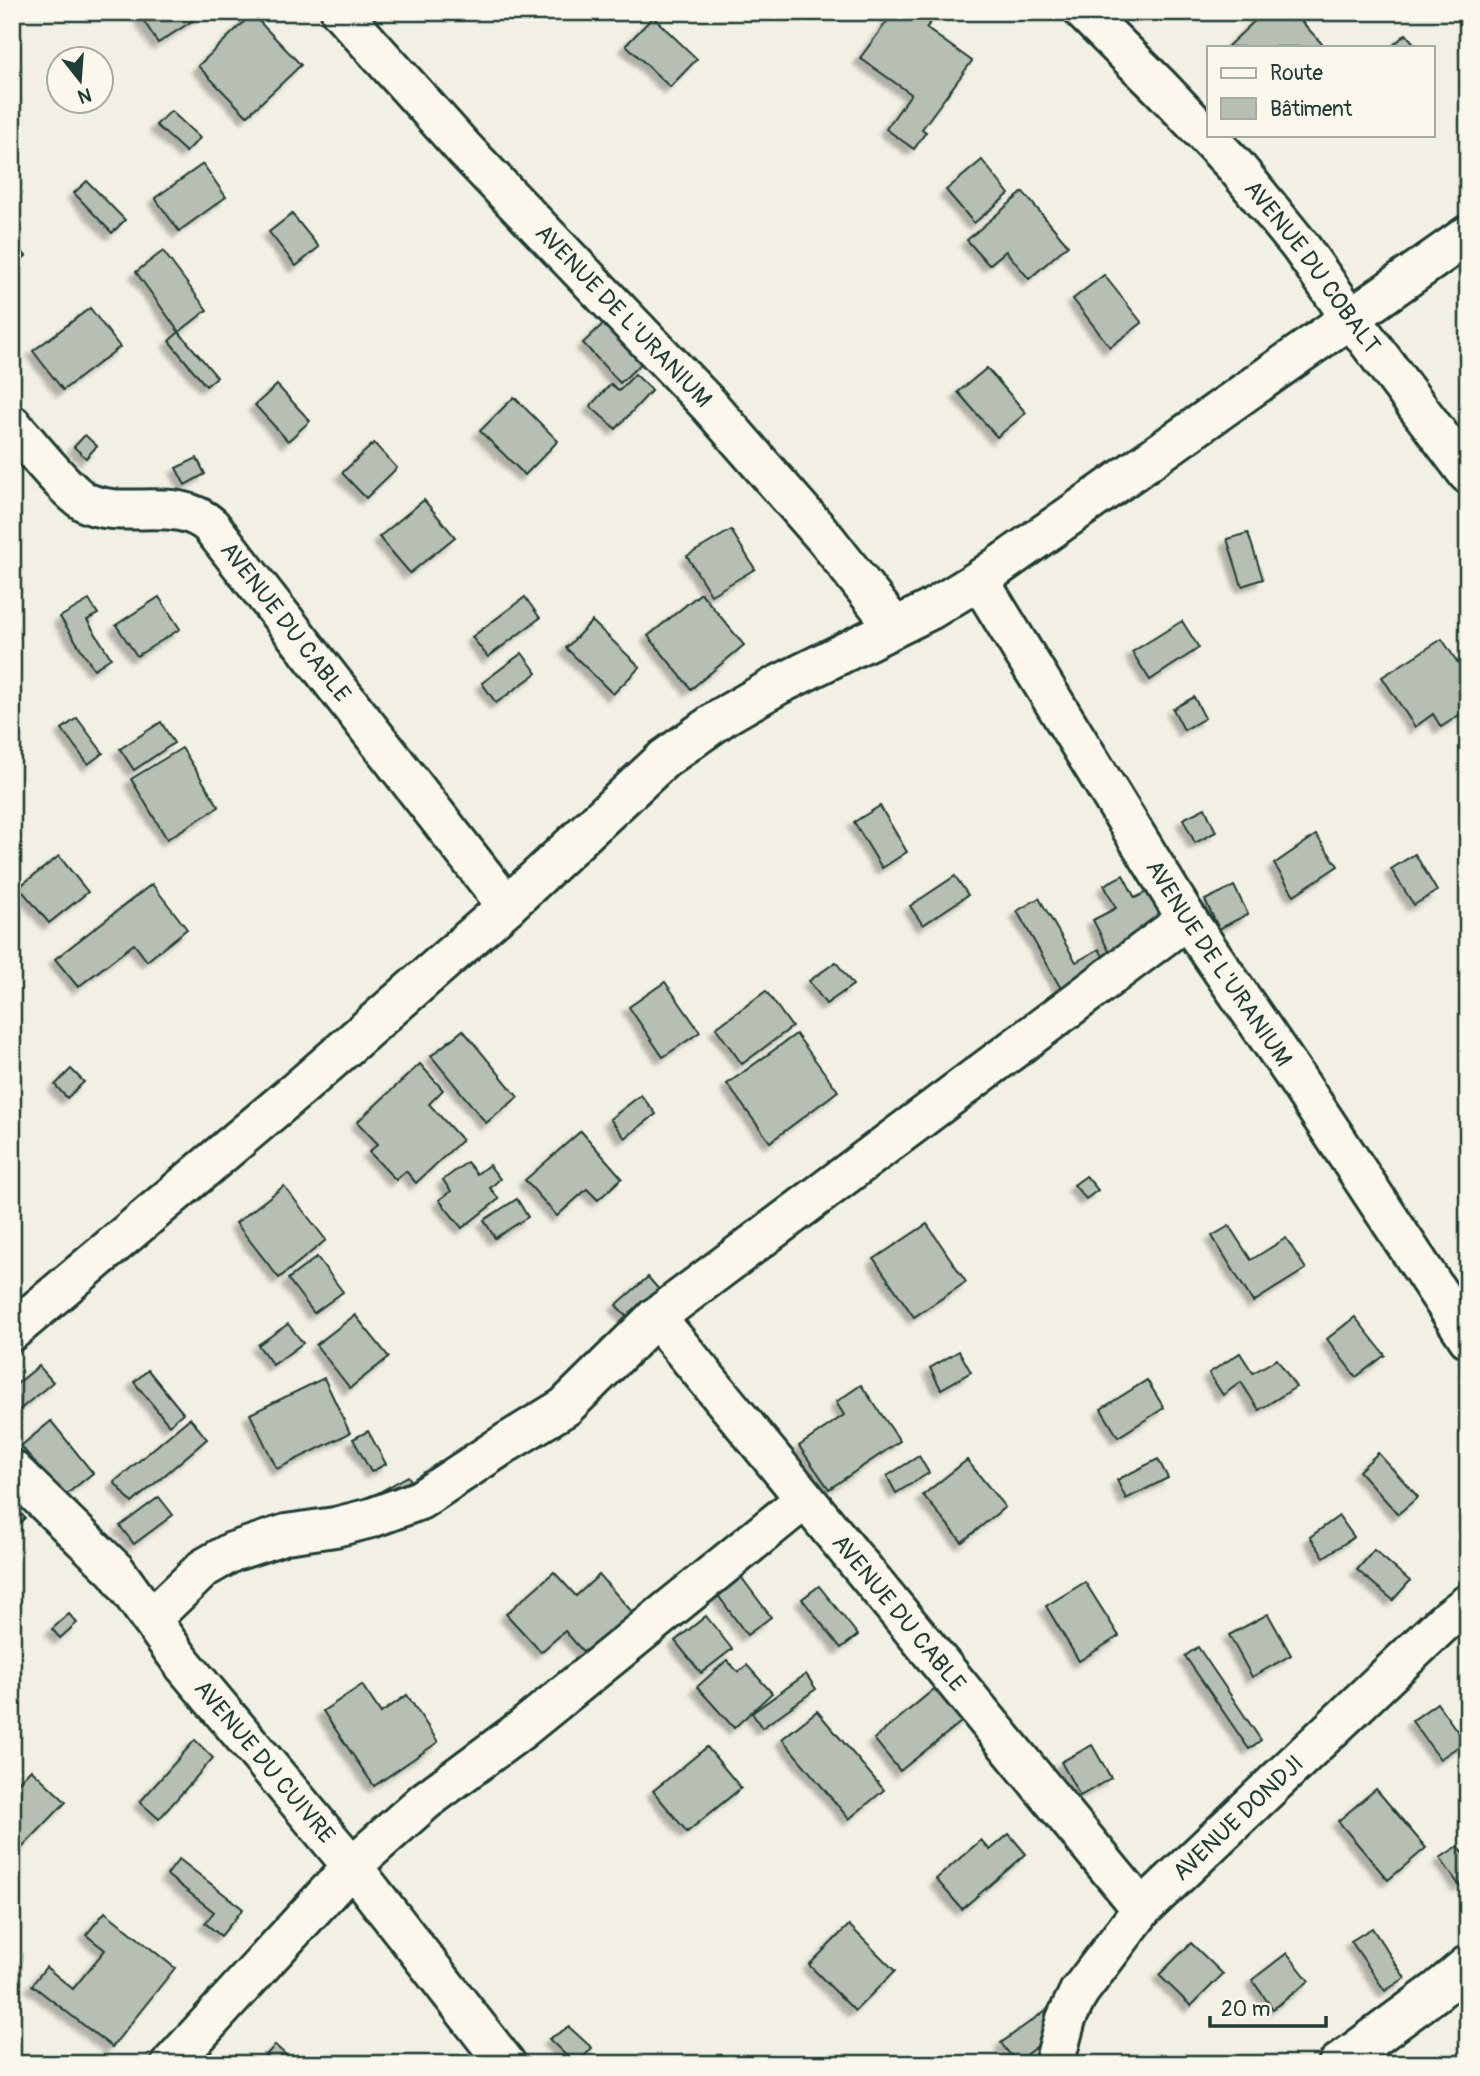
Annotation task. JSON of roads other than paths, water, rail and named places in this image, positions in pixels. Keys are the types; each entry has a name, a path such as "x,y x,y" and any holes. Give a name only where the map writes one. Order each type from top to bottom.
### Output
{"street":[{"name":"AVENUE DE L'URANIUM","path":"341,12 465,150 708,404 826,539 895,627"},
{"name":"AVENUE DU COBALT","path":"1084,12 1236,167 1300,246 1468,474"},
{"path":"12,1331 302,1086 507,906 664,759 714,723 778,685 930,610 979,580 1468,235"},
{"name":"AVENUE DU CABLE","path":"12,425 84,501 102,508 183,511 204,519 507,906"},
{"name":"AVENUE DE L'URANIUM","path":"979,580 1187,919 1468,1338"},
{"path":"151,1619 204,1567 232,1552 286,1534 335,1527 371,1518 420,1500 565,1407 656,1317 1187,919"},
{"name":"AVENUE DU CABLE","path":"656,1317 1142,1909"},
{"name":"AVENUE DU CUIVRE","path":"12,1470 116,1571 183,1664 352,1866 506,2064"},
{"path":"172,2064 352,1866 425,1801 522,1729 805,1499"},
{"name":"AVENUE DONDJI","path":"1054,2064 1066,2019 1079,1992 1142,1909 1443,1623 1468,1604"},
{"path":"1338,2064 1468,1965"}]}
